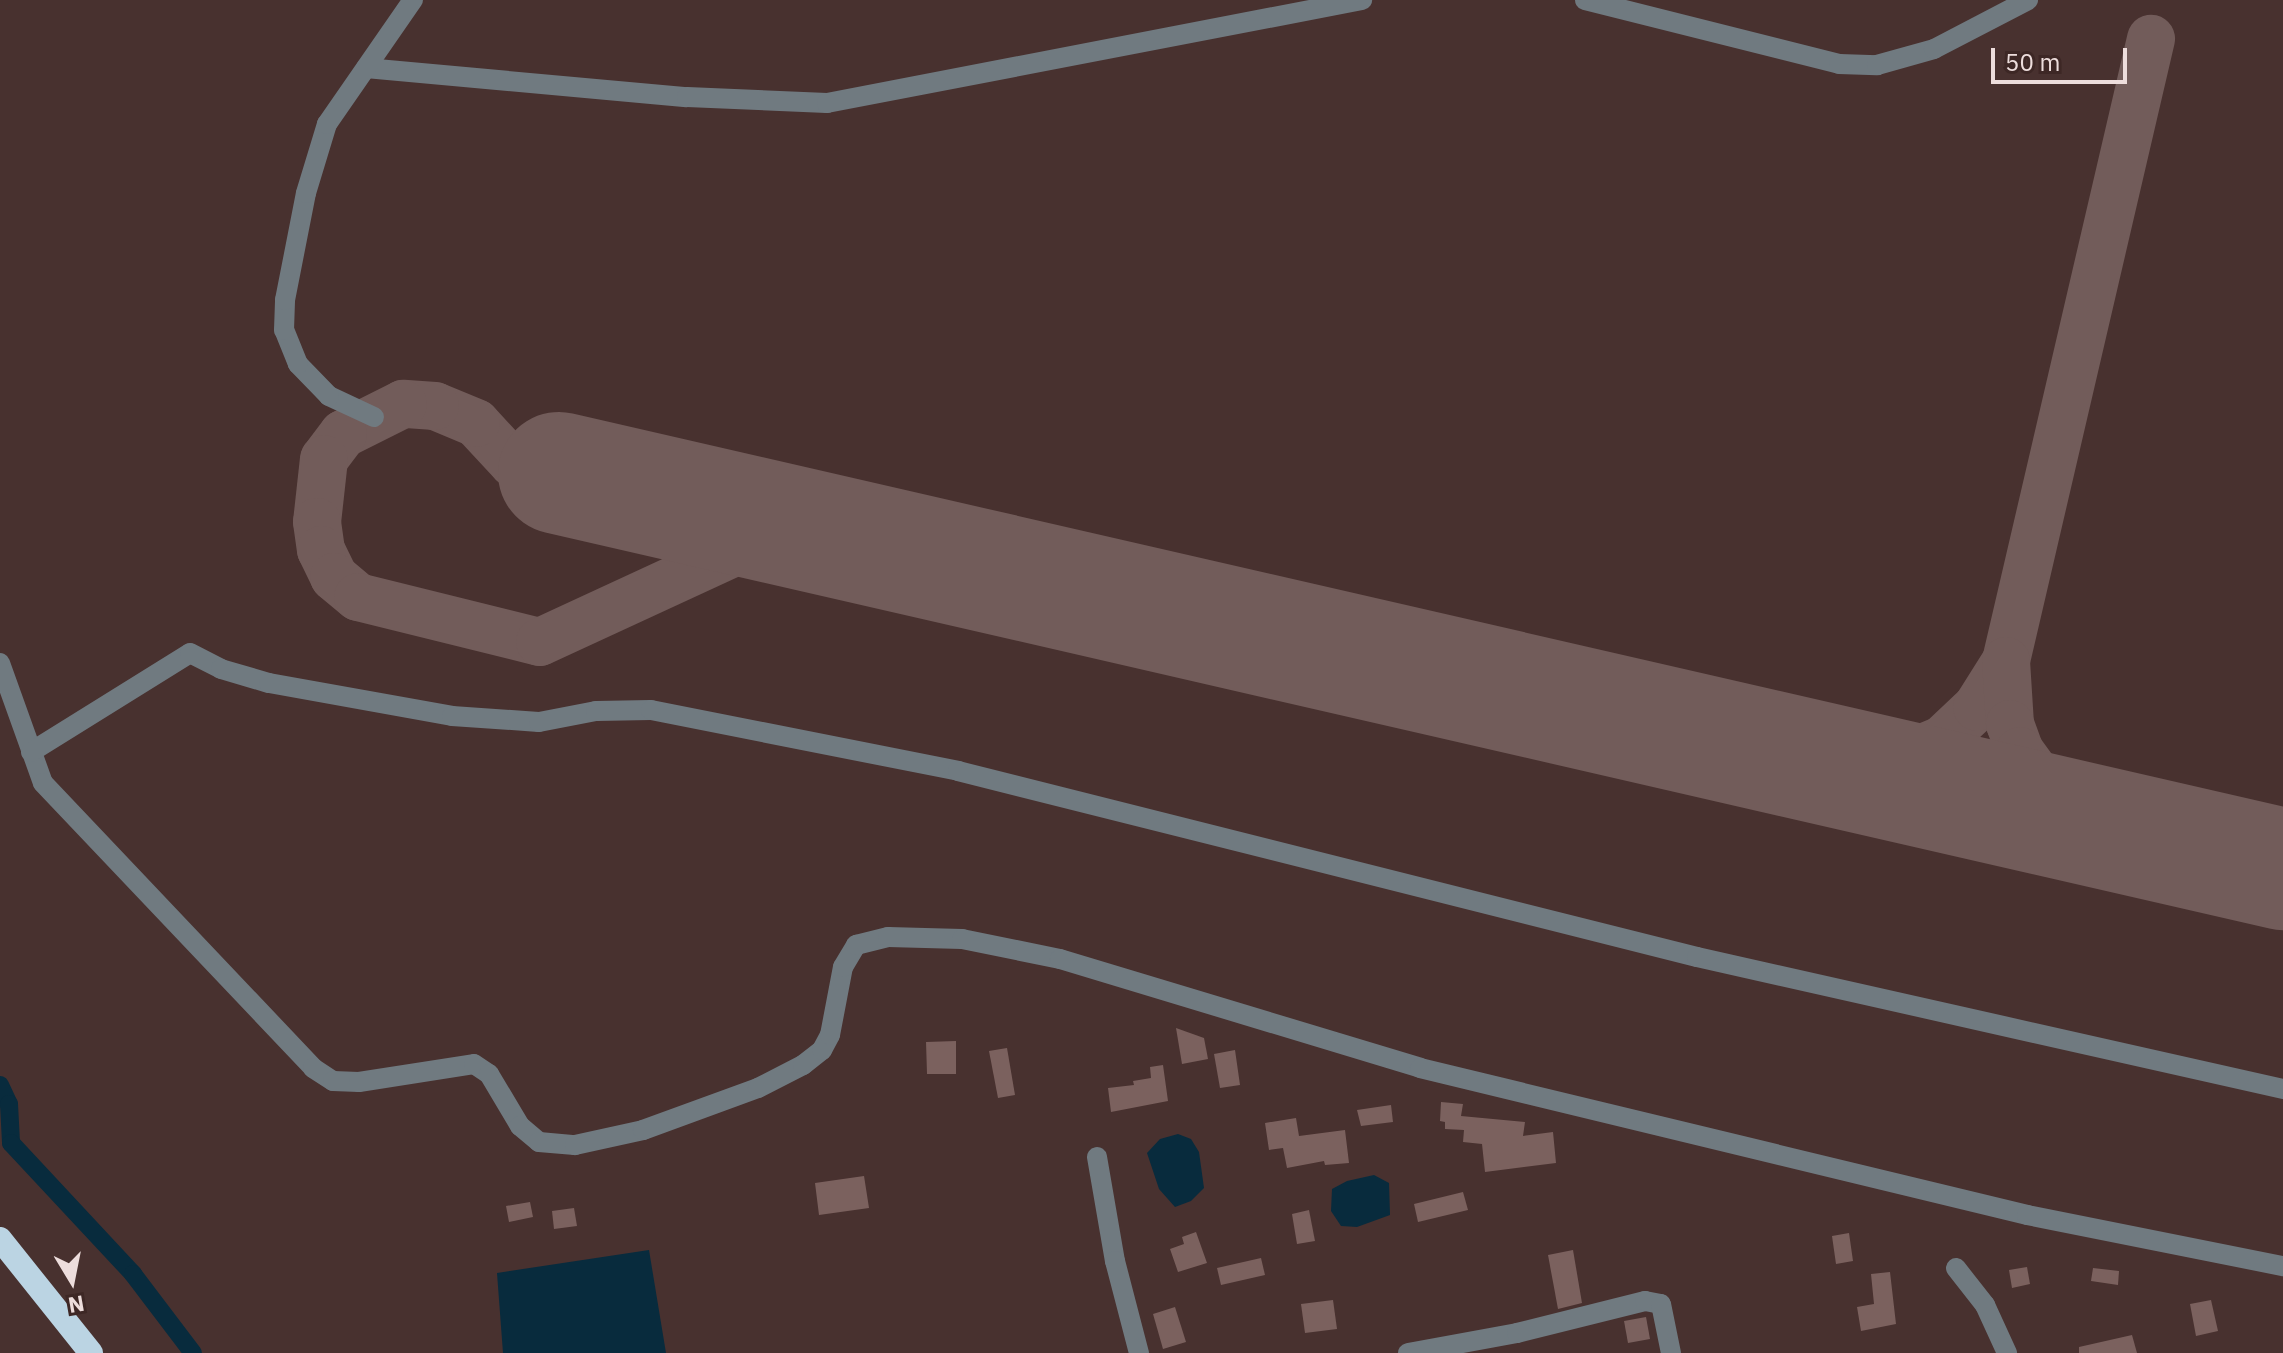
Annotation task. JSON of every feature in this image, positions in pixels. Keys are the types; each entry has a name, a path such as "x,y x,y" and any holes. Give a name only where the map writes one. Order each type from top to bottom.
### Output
{"highway":[{"path":"0,1239 91,1353"}],"street":[{"path":"374,417 329,396 298,364 284,330 292,251 327,124 413,0"},
{"path":"366,68 687,97 827,103 1362,0"},
{"path":"1585,0 1839,64 1877,65 1934,49 2028,0"},
{"path":"31,752 190,653 221,669 269,683 452,716 539,722 596,711 651,710 958,771 1697,957 2283,1089"},
{"path":"0,663 43,783 323,1076 333,1081 359,1082 474,1064 489,1074 520,1126 539,1142 575,1145 643,1130 758,1088 803,1065 822,1050 830,1035 843,967 856,945 888,937 962,939 1060,959 1420,1068 2027,1215 2283,1266"},
{"path":"1097,1157 1115,1261 1139,1353"},
{"path":"1956,1268 1985,1305 2007,1353"},
{"path":"1408,1353 1517,1333 1645,1301 1661,1304 1671,1353"}],"water":[{"path":"1178,1134 1191,1139 1199,1152 1204,1188 1191,1201 1175,1207 1159,1189 1147,1153 1160,1139"},
{"path":"1374,1175 1389,1183 1390,1215 1357,1227 1341,1226 1331,1211 1332,1189 1347,1181"},
{"path":"649,1250 666,1353 503,1353 497,1273"}],"building":[{"path":"1176,1028 1204,1038 1208,1059 1182,1064"},
{"path":"956,1041 956,1074 927,1074 926,1042"},
{"path":"1007,1048 1015,1095 998,1098 989,1051"},
{"path":"1235,1050 1240,1085 1220,1088 1214,1054"},
{"path":"1163,1065 1168,1101 1111,1112 1108,1088 1134,1085 1133,1081 1151,1078 1150,1067"},
{"path":"1441,1102 1463,1104 1461,1116 1525,1122 1523,1136 1553,1132 1556,1163 1485,1172 1482,1144 1463,1142 1464,1130 1445,1129 1445,1122 1440,1121"},
{"path":"1391,1105 1393,1122 1361,1126 1357,1110"},
{"path":"1296,1118 1299,1136 1345,1130 1349,1163 1325,1165 1324,1161 1287,1168 1283,1148 1269,1150 1265,1123"},
{"path":"864,1176 869,1208 819,1215 815,1183"},
{"path":"1463,1192 1468,1210 1418,1222 1414,1204"},
{"path":"530,1202 533,1217 509,1222 506,1206"},
{"path":"574,1208 577,1226 554,1229 552,1211"},
{"path":"1309,1210 1315,1241 1297,1244 1292,1214"},
{"path":"1196,1232 1207,1263 1178,1272 1170,1249 1184,1244 1182,1237"},
{"path":"1849,1233 1853,1261 1836,1264 1832,1236"},
{"path":"1573,1250 1582,1303 1558,1309 1548,1255"},
{"path":"1261,1258 1265,1275 1221,1285 1217,1268"},
{"path":"2027,1267 2030,1284 2012,1288 2009,1270"},
{"path":"2093,1268 2119,1271 2118,1285 2091,1281"},
{"path":"1890,1272 1896,1324 1861,1331 1857,1307 1874,1304 1871,1274"},
{"path":"1333,1300 1337,1329 1305,1333 1301,1304"},
{"path":"2211,1300 2218,1331 2196,1336 2190,1304"},
{"path":"1175,1307 1186,1342 1163,1349 1153,1314"},
{"path":"1646,1317 1650,1339 1628,1343 1624,1321"},
{"path":"2132,1335 2137,1353 2079,1353 2079,1347"}],"waterway":[{"path":"0,1085 9,1104 11,1143 133,1274 193,1353"}],"taxiway":[{"path":"2006,661 2151,39"},
{"path":"559,473 513,463 476,423 435,406 403,404 343,434 324,459 317,522 321,550 334,577 358,597 540,642 772,535 802,529"},
{"path":"1824,763 1861,765 1891,761 1942,740 1977,707 2006,661 2010,724 2020,751 2054,798 2089,825"}],"runway":[{"path":"559,473 2283,869"}]}
